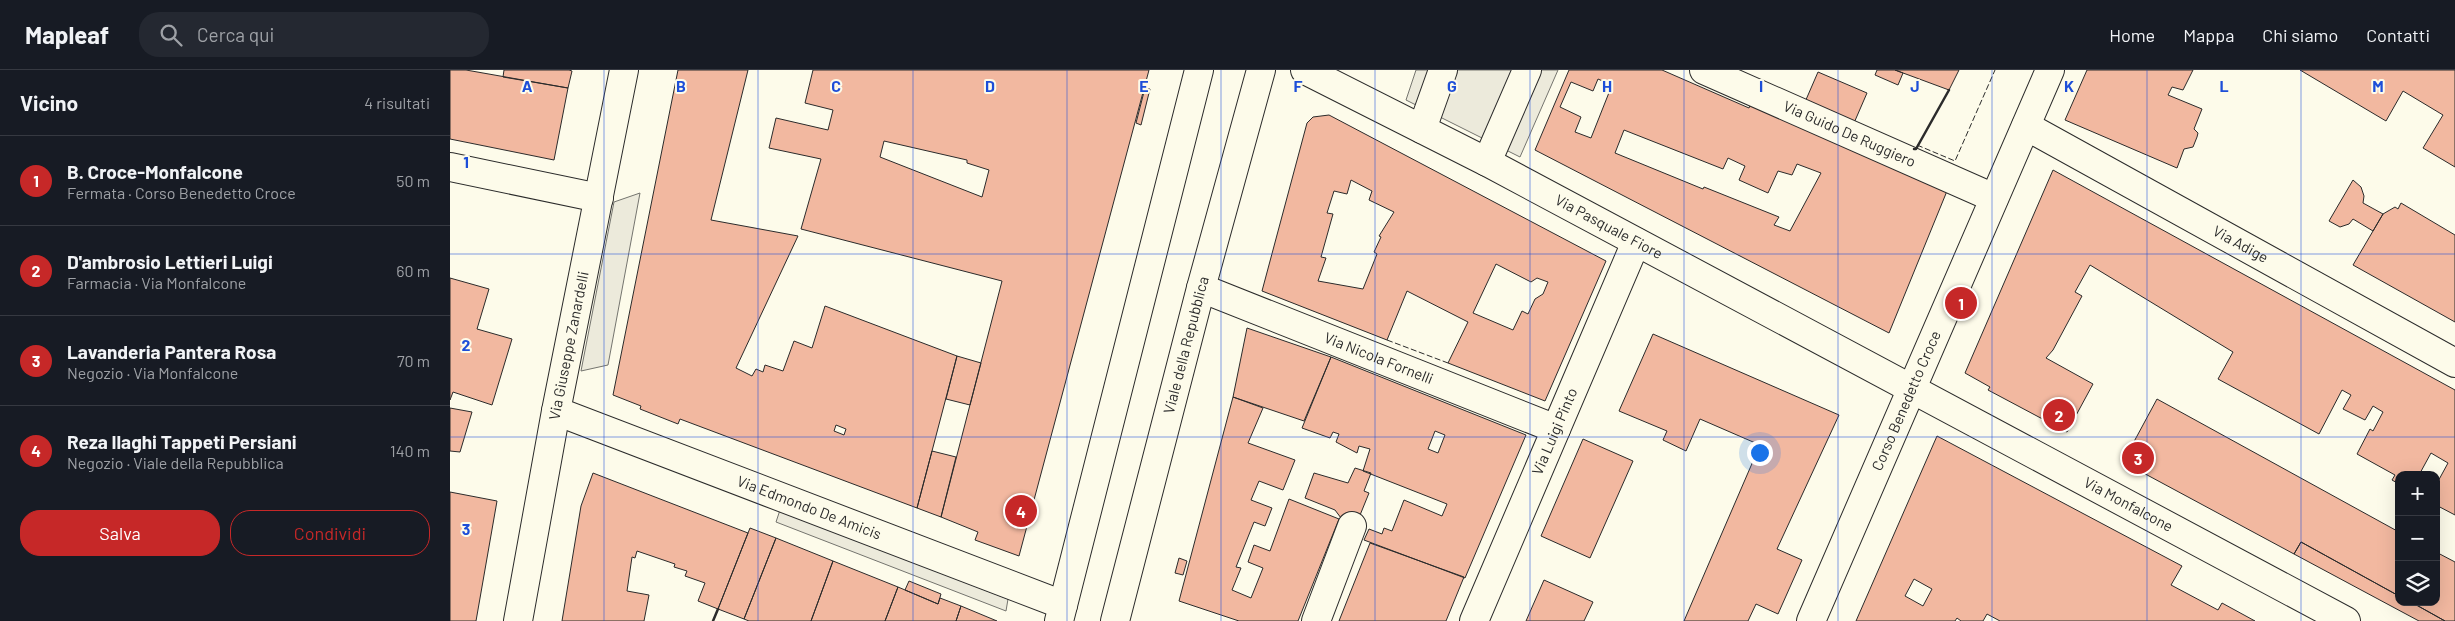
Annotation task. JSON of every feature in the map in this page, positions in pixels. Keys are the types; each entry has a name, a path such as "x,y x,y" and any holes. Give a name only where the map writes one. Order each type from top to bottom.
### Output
{"street":[{"name":"Via Giuseppe Zanardelli","path":"518,621 556,412 624,70"},
{"path":"1061,613 1199,70"},
{"name":"Viale della Repubblica","path":"1117,620 1201,288 1261,70"},
{"name":"Via Pasquale Fiore","path":"1306,70 1487,162 1911,387"},
{"path":"1422,129 1443,70"},
{"path":"1487,162 1527,70"},
{"name":"Via Guido De Ruggiero","path":"1704,70 1994,198"},
{"name":"Corso Benedetto Croce","path":"1811,621 2050,70"},
{"name":"Via Adige","path":"2026,126 2455,363"},
{"path":"450,167 599,198"},
{"name":"Via Luigi Pinto","path":"1474,621 1636,242"},
{"name":"Via Nicola Fornelli","path":"1201,288 1556,429"},
{"name":"Via Monfalcone","path":"1911,387 2346,621"},
{"name":"Via Edmondo De Amicis","path":"556,412 1061,613"},
{"path":"1316,621 1352,526"}],"shaded area":[{"path":"1416,70 1558,70 1520,157 1406,100"},
{"path":"640,193 608,365 581,371 614,202"},
{"path":"780,510 1008,599 1006,611 776,522"}],"building":[{"path":"450,70 466,70 568,88 554,160 450,139"},
{"path":"504,70 572,71 568,88 503,77"},
{"path":"678,70 748,70 711,220 798,236 736,368 752,376 756,369 763,372 765,365 783,371 794,341 812,348 825,306 957,356 917,508 680,419 678,424 640,409 641,406 613,395","holes":["836,425 846,429 844,435 834,431"]},
{"path":"813,70 1149,70 1019,556 975,540 978,532 941,517 1002,281 801,229 821,159 769,148 776,118 828,130 833,110 805,103","holes":["884,141 967,160 967,163 989,170 982,197 880,157"]},
{"path":"1569,70 1662,70 1749,108 1751,103 1947,191 1889,333 1535,150","holes":["1598,79 1612,85 1591,138 1575,132 1581,117 1560,107 1571,82 1593,91","1624,130 1723,169 1728,158 1745,166 1739,180 1768,193 1778,171 1792,175 1797,164 1821,173 1790,231 1774,225 1779,217 1704,187 1703,189 1615,153"]},
{"path":"1877,70 1895,70 1903,73 1898,85 1875,75"},
{"path":"1895,70 1959,70 1949,90"},
{"path":"2087,70 2193,70 2183,90 2172,87 2168,95 2202,109 2194,129 2198,133 2193,147 2184,149 2177,168 2065,120"},
{"path":"2300,70 2455,70 2455,167 2423,148 2443,115 2403,91 2386,121"},
{"path":"1818,72 1867,93 1854,123 1805,102"},
{"path":"1145,88 1150,89 1141,125 1136,123"},
{"path":"1329,115 1606,261 1545,401 1448,363 1468,322 1407,291 1387,340 1262,291 1307,123 1313,117","holes":["1351,180 1372,191 1369,200 1394,212 1379,236 1381,237 1374,252 1377,254 1363,289 1318,281 1326,258 1321,257 1333,214 1327,213 1334,191 1347,194","1496,264 1531,282 1537,278 1548,282 1543,294 1535,299 1528,314 1522,311 1513,330 1473,313"]},
{"path":"2053,170 2455,390 2455,515 2440,507 2440,478 2448,463 2431,453 2421,471 2395,471 2395,475 2357,454 2370,429 2373,431 2383,412 2373,406 2365,420 2343,409 2351,395 2342,390 2319,434 2218,379 2233,352 2090,265 2075,292 2082,296 2053,350 2046,358 2093,384 2067,432 1988,390 1990,387 1965,373"},
{"path":"2353,180 2361,187 2364,196 2363,203 2383,214 2373,231 2353,219 2349,224 2340,227 2329,221"},
{"path":"2401,203 2455,235 2455,322 2353,265 2383,214 2395,207 2398,209"},
{"path":"450,278 489,289 477,329 512,339 492,405 453,392 450,400"},
{"path":"1247,328 1331,357 1304,421 1233,397"},
{"path":"1653,334 1839,415 1777,549 1802,560 1778,614 1756,604 1748,621 1684,621 1760,445 1700,419 1686,451 1663,440 1667,431 1619,411"},
{"path":"957,356 981,363 970,405 946,399"},
{"path":"1331,357 1526,435 1465,578 1364,540 1369,529 1382,534 1384,528 1392,531 1404,500 1442,516 1447,504 1363,471 1370,449 1359,446 1357,453 1336,442 1339,434 1333,432 1330,438 1302,428","holes":["1435,431 1445,435 1438,453 1428,449"]},
{"path":"1233,397 1263,408 1248,443 1295,460 1283,490 1259,481 1251,500 1272,508 1265,526 1254,522 1236,567 1241,568 1232,590 1251,598 1263,568 1248,562 1254,545 1270,551 1289,499 1339,519 1298,621 1239,621 1179,601"},
{"path":"2157,399 2395,530 2395,594 2301,542 2294,554 2123,462"},
{"path":"450,408 472,412 460,452 450,451"},
{"path":"1937,436 2182,566 2171,585 2218,610 2222,603 2255,621 2000,621 1987,614 1983,621 1961,621 1957,618 1955,621 1856,621","holes":["1914,579 1932,589 1923,606 1905,596"]},
{"path":"1583,439 1633,461 1590,558 1541,536"},
{"path":"932,451 956,457 941,517 917,508"},
{"path":"1355,468 1371,473 1364,491 1369,493 1356,525 1341,518 1335,510 1305,498 1314,473 1348,483"},
{"path":"593,473 748,533 718,609 698,601 705,583 685,576 687,571 674,567 675,564 637,551 635,558 632,557 627,591 649,595 644,621 562,621 581,506"},
{"path":"450,492 497,501 476,621 450,621"},
{"path":"750,528 776,538 744,619 718,609"},
{"path":"776,538 833,561 811,621 749,621 744,619"},
{"path":"2301,542 2395,594 2395,606 2418,606 2445,621 2419,621 2294,554"},
{"path":"1370,543 1464,577 1446,621 1339,621"},
{"path":"2440,554 2455,562 2455,621 2445,621 2418,606 2440,606"},
{"path":"1179,558 1187,561 1183,575 1175,573"},
{"path":"833,561 898,587 885,621 811,621"},
{"path":"1544,580 1593,602 1584,621 1526,621"},
{"path":"909,581 941,594 938,604 905,590"},
{"path":"898,587 938,604 940,598 961,606 956,621 885,621"},
{"path":"961,606 997,621 956,621"}],"fence":[{"path":"1917,145 1955,161 1995,70"},
{"path":"1387,340 1448,363"}],"wall":[{"path":"1914,149 1916,149 1949,90"},
{"path":"713,621 718,609"}],"place":[{"name":"B. Croce-Monfalcone","path":"1961,303"},
{"name":"D'ambrosio Lettieri Luigi","path":"2059,415"},
{"name":"Lavanderia Pantera Rosa","path":"2138,458"},
{"name":"Reza Ilaghi Tappeti Persiani","path":"1021,511"}]}
